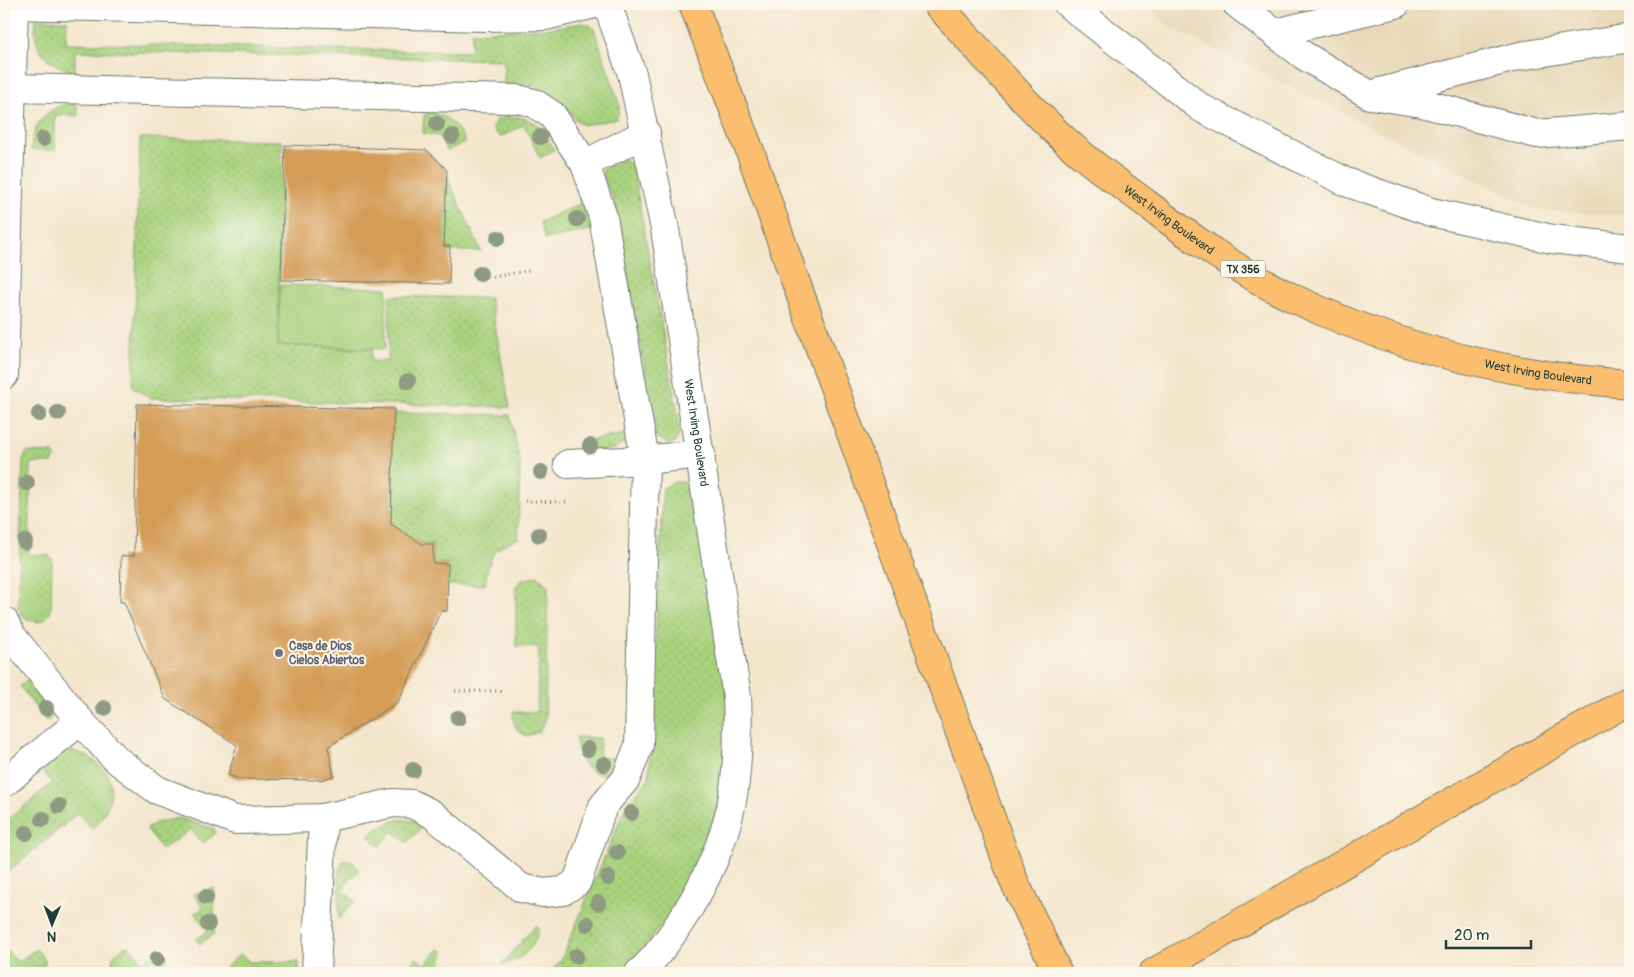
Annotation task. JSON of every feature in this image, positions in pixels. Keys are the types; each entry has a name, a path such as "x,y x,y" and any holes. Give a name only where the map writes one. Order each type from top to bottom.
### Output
{"main road":[{"path":"694,4 750,151 790,269 1014,880 1058,973"},
{"name":"West Irving Boulevard","path":"937,4 1049,126 1126,189 1204,246 1294,299 1388,337 1481,363 1580,381 1630,384"},
{"path":"1153,973 1630,700"}],"street":[{"path":"4,375 14,4 482,11 546,16 595,4"},
{"name":"West Irving Boulevard","path":"607,4 632,74 665,229 737,697 737,767 732,806 724,837 712,865 677,928 639,973"},
{"path":"1068,4 1201,108 1346,182 1431,212 1552,239 1630,248"},
{"path":"1237,4 1303,55 1370,95 1422,103 1537,134 1630,126"},
{"path":"1275,33 1396,4"},
{"path":"1370,95 1520,56 1630,38"},
{"path":"4,622 12,636 80,721 117,760 157,790 235,820 323,818 393,803 412,804 432,814 521,888 543,893 563,891 577,882 603,806 626,779 639,745 645,460 603,216 585,164 552,114 534,103 518,99 12,88"},
{"path":"585,164 646,133"},
{"path":"568,464 645,460 701,454"},
{"path":"4,783 80,721"},
{"path":"316,973 323,818"}],"path":[{"path":"493,277 531,270"},
{"path":"524,500 567,502"},
{"path":"455,691 501,691"}],"shaded area":[{"path":"1145,4 1630,4 1630,216 1537,210 1168,26"}],"green space":[{"path":"36,19 67,20 66,43 471,52 472,32 551,28 582,23 590,25 594,29 619,103 619,111 616,119 585,125 579,123 553,94 534,86 504,84 504,60 75,51 75,73 56,65 43,54 36,39"},
{"path":"72,102 77,105 78,116 55,115 55,150 31,150 35,131 42,118 54,109"},
{"path":"428,113 446,118 459,131 465,142 447,151 439,136 423,133 424,115"},
{"path":"517,117 536,124 547,137 554,150 540,158 524,125 500,137 492,128 496,119"},
{"path":"140,138 282,141 278,345 372,349 371,361 388,361 390,296 490,298 510,407 150,398 133,387"},
{"path":"623,159 632,164 681,431 675,442 668,444 657,437 615,202 603,178 603,169"},
{"path":"446,175 481,251 449,251 449,246 444,246"},
{"path":"586,201 596,229 545,239 540,222"},
{"path":"280,285 387,288 385,349 278,345"},
{"path":"393,413 510,415 520,464 518,539 502,546 492,556 485,585 447,585 448,564 433,563 433,544 422,544 391,524"},
{"path":"628,434 626,442 614,449 581,454 579,442"},
{"path":"27,452 53,453 55,457 52,463 31,463 29,555 48,555 52,559 51,611 40,622 25,619 18,607 23,460"},
{"path":"675,482 687,482 694,493 730,696 728,762 712,833 690,890 623,973 550,973 561,960 626,806 649,778 663,488"},
{"path":"537,576 548,586 545,721 540,731 527,736 516,727 513,712 537,712 539,647 516,646 516,586 522,580"},
{"path":"26,680 29,681 54,713 49,720 45,720 20,686"},
{"path":"576,737 600,738 599,757 619,758 612,768 605,773 597,774 585,765 580,757"},
{"path":"68,750 95,761 104,770 109,780 111,792 102,816 92,829 78,813 4,875 4,823 52,783 39,766 54,754"},
{"path":"179,818 214,829 216,833 202,844 191,829 162,850 147,829 155,823"},
{"path":"399,819 420,822 423,826 407,843 393,831 380,846 368,836 378,828"},
{"path":"344,861 352,861 359,870 342,889 355,901 339,919 339,870"},
{"path":"214,888 214,934 200,944 197,939 208,931 195,913 203,908 194,894"},
{"path":"535,926 538,927 537,934 532,947 521,957 502,964"},
{"path":"129,946 143,962 159,948 167,958 167,962 164,964 112,964 113,956 124,947"},
{"path":"4,947 18,962 36,949 45,960 45,965 42,967 4,968"},
{"path":"439,949 444,952 439,968 403,973 416,958 425,965"},
{"path":"240,954 250,962 299,962 299,973 224,973 224,969"}],"building":[{"path":"285,145 427,150 447,170 444,246 450,246 449,284 281,280"},
{"path":"137,404 394,409 391,524 422,544 433,544 433,563 448,564 447,611 441,611 398,702 328,747 334,776 320,780 238,779 228,775 237,745 165,699 124,602 120,602 121,556 134,556"}],"place":[{"name":"Casa de Dios Cielos Abiertos","path":"279,653"}]}
